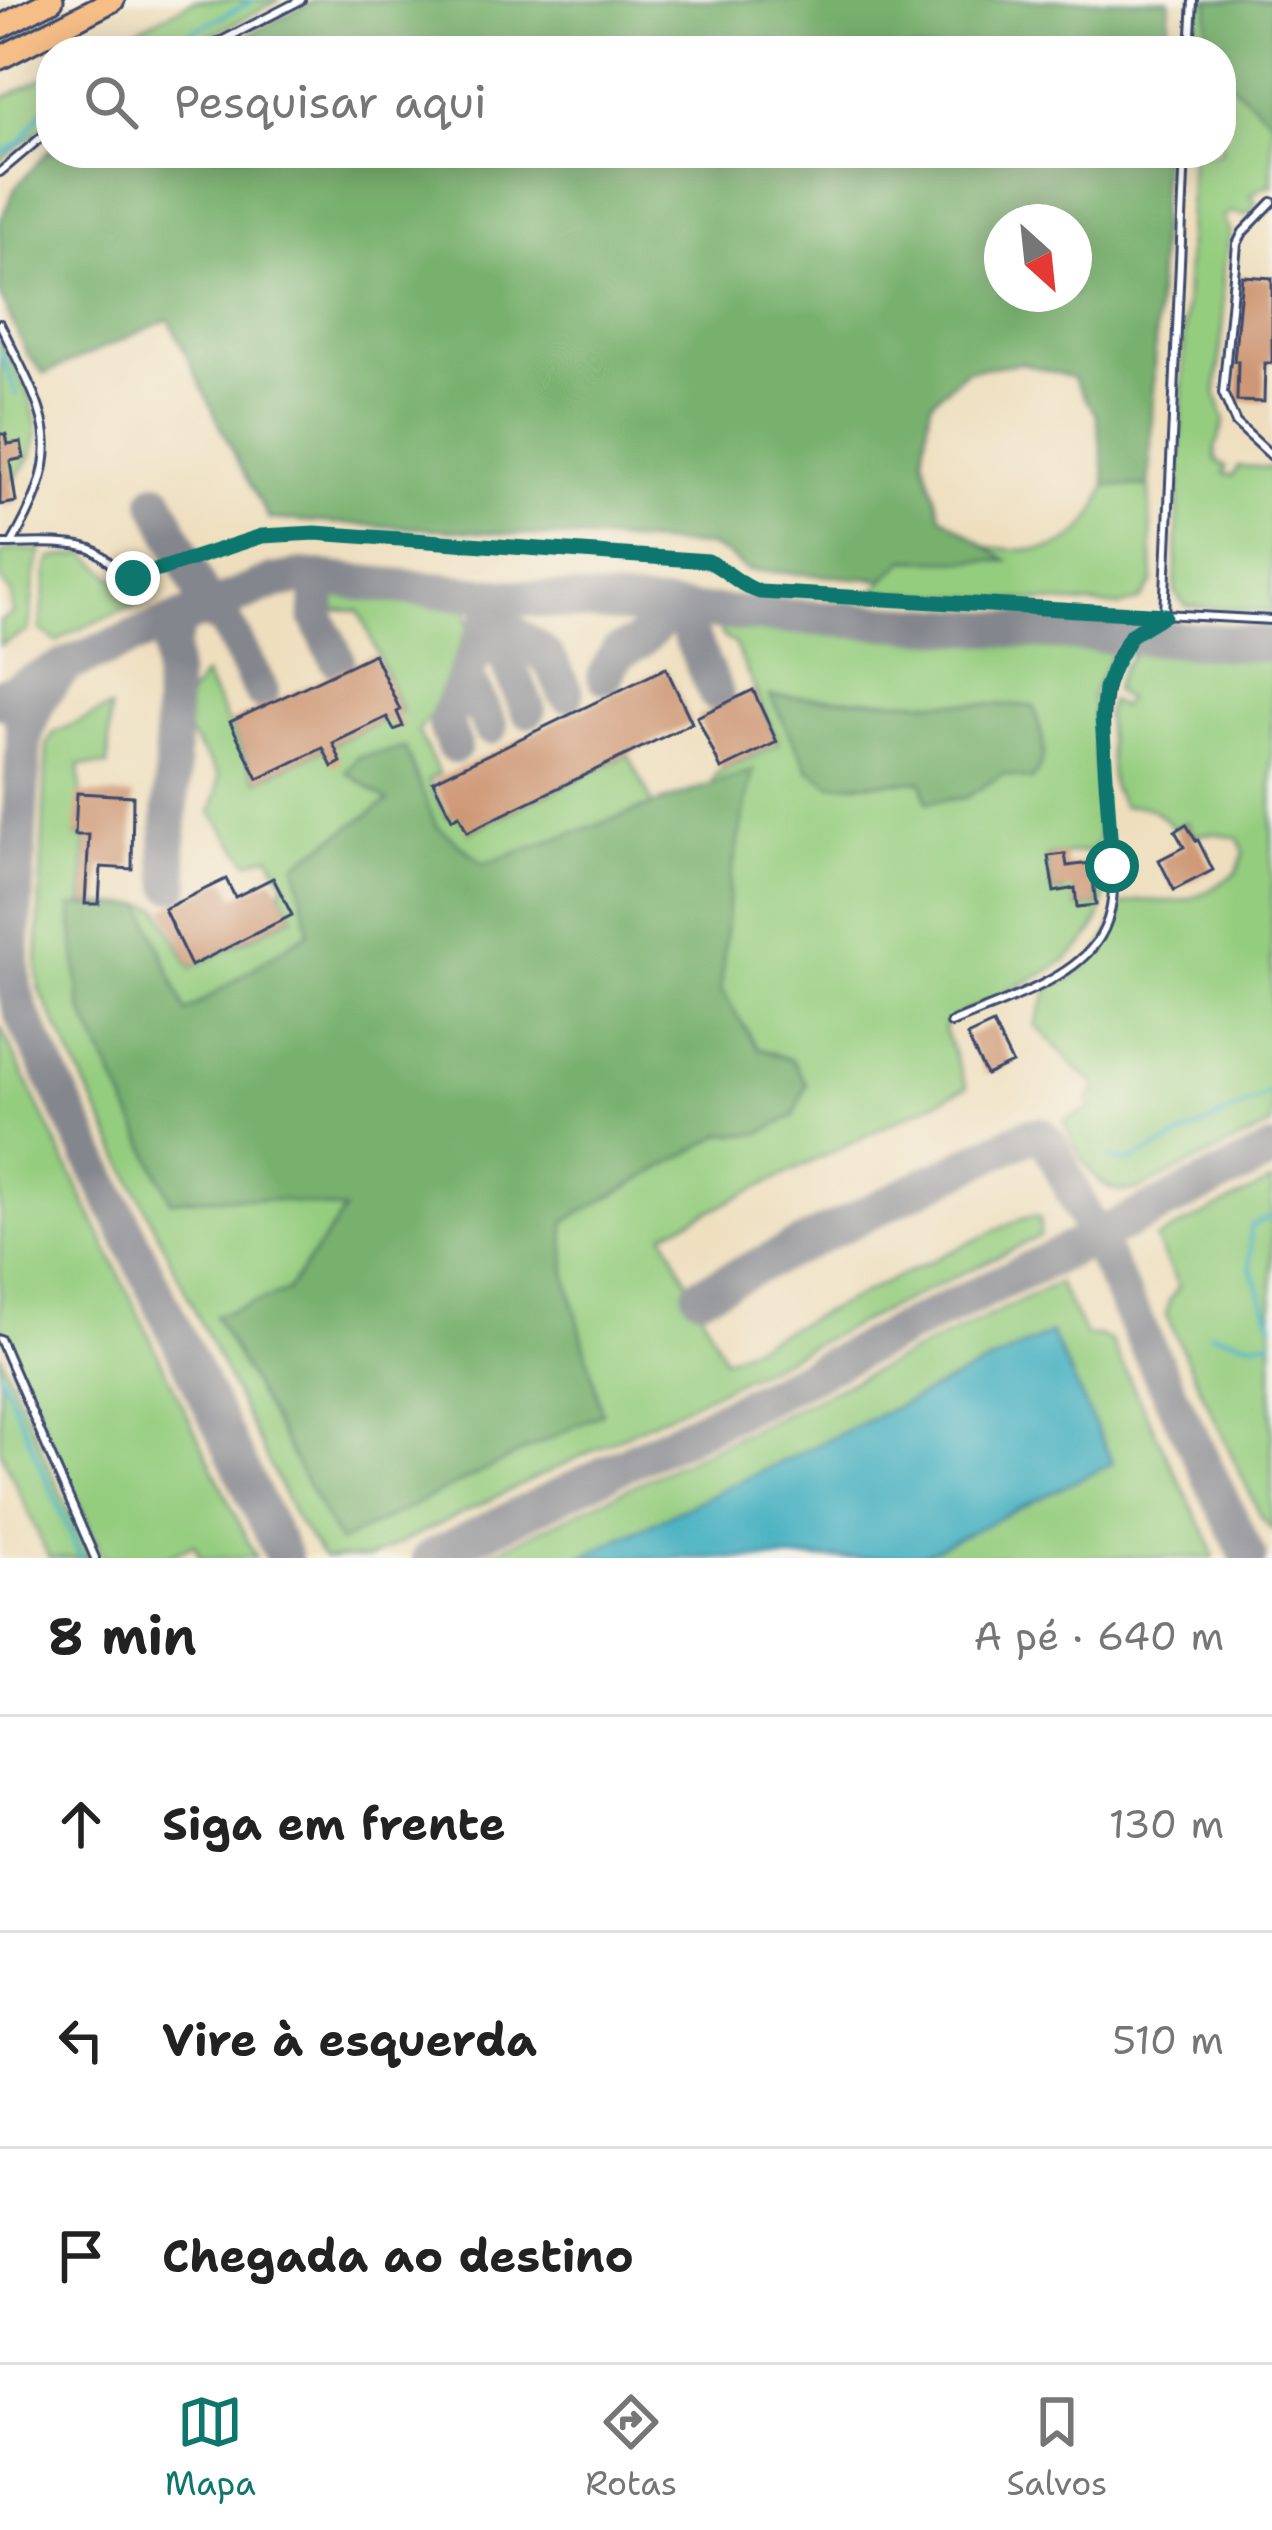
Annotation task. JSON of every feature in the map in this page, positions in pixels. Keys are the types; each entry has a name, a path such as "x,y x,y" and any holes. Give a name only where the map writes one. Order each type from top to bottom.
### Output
{"main road":[{"path":"0,31 52,0"},
{"path":"38,36 113,0"},
{"path":"0,54 36,37"}],"lane":[{"path":"0,31 68,0"},
{"path":"0,54 99,0"},
{"path":"231,36 301,0"},
{"path":"1191,36 1193,0"},
{"path":"0,172 36,142"},
{"path":"1164,615 1184,168"},
{"path":"1272,202 1237,244 1222,393 1236,423 1272,456"},
{"path":"0,324 36,396 47,435 34,504 11,544"},
{"path":"0,544 82,546 97,552 121,575 133,578 262,536 315,533 708,561 760,592 1272,620"},
{"path":"951,1023 1039,986 1076,964 1100,938 1112,909 1102,717 1105,689 1131,635 1164,615"},
{"path":"0,1340 95,1558"}],"green space":[{"path":"195,0 280,0 210,36 125,36"},
{"path":"316,0 1170,0 1168,36 245,36"},
{"path":"1199,0 1272,0 1272,186 1251,194 1256,203 1251,213 1231,212 1223,217 1230,234 1223,270 1216,394 1225,420 1215,449 1216,460 1226,467 1224,474 1233,476 1238,466 1272,468 1272,612 1186,606 1175,593 1190,168 1236,168 1236,36 1197,36"},
{"path":"1209,0 1272,0 1272,120 1236,88 1236,36 1207,36"},
{"path":"36,82 36,133 0,161 0,100"},
{"path":"36,165 1162,168 1149,487 1106,485 1097,416 1072,377 1021,363 967,370 931,402 923,457 941,515 1007,561 905,560 884,580 746,570 709,546 269,519 169,319 44,374 27,354 0,295 0,221 16,187"},
{"path":"0,338 27,392 37,436 27,461 0,496"},
{"path":"1106,485 1149,487 1153,582 1140,600 1121,606 873,591 905,560 1004,561 988,547 1031,550 1063,544 1087,524"},
{"path":"17,549 42,551 30,621 28,631 0,645 0,621 13,614 11,593 0,579 0,556"},
{"path":"87,554 117,581 135,585 145,600 57,642 40,630 48,566 52,558"},
{"path":"336,590 463,603 468,618 464,653 439,705 418,731 439,774 428,780 446,817 458,813 469,832 629,755 653,805 711,785 717,773 779,744 734,643 721,633 721,623 1093,644 1107,647 1111,656 1092,695 1097,842 1089,851 1047,856 1053,892 1063,892 1061,877 1073,874 1077,908 1098,905 1094,868 1101,865 1105,869 1104,903 1093,930 1053,968 946,1023 944,1030 967,1087 664,1233 724,1359 1018,1220 1040,1218 1040,1236 369,1558 324,1558 296,1519 39,989 37,966 47,744 54,733 110,708 108,766 79,765 76,836 86,837 83,905 159,908 191,968 293,916 270,855 249,862 211,812 219,775 181,723 188,698 204,675 257,781 402,711 359,611 330,610"},
{"path":"1135,652 1272,657 1272,1125 1137,1190 1122,1191 1090,1170 1064,1121 1091,1109 1088,1102 1094,1082 1035,1025 1049,988 1072,977 1097,954 1120,906 1201,894 1237,872 1244,852 1238,838 1194,835 1187,822 1173,828 1151,809 1123,806 1112,787 1106,715 1110,701 1121,707 1126,700 1114,690 1123,667"},
{"path":"770,696 1034,706 1042,762 1031,780 1003,774 965,798 927,802 922,781 831,785 809,770"},
{"path":"405,748 436,825 484,864 753,770 730,881 721,990 758,1048 792,1060 807,1084 794,1116 758,1134 723,1134 564,1222 566,1273 602,1413 339,1542 215,1316 286,1292 344,1211 258,1199 171,1201 80,1006 71,906 143,905 186,1012 309,932 296,864 388,801 346,772 358,757"},
{"path":"0,1026 256,1558 201,1558 194,1544 165,1558 103,1558 0,1324"},
{"path":"1272,1181 1272,1530 1261,1517 1166,1315 1179,1287 1155,1239"},
{"path":"1058,1283 1086,1336 1111,1342 1214,1558 482,1558"},
{"path":"0,1354 89,1558 49,1558 0,1449"}],"water":[{"path":"1051,1333 1113,1463 917,1558 579,1558"}],"building":[{"path":"1242,276 1272,278 1272,363 1265,363 1264,402 1237,401 1238,361 1234,361"},
{"path":"0,434 6,434 8,444 21,442 24,458 10,461 16,502 0,505"},
{"path":"374,654 403,726 394,730 387,717 333,743 341,762 332,767 323,748 258,779 230,722"},
{"path":"666,668 692,723 467,832 459,815 452,819 433,781"},
{"path":"753,690 777,742 721,769 697,717"},
{"path":"77,793 133,796 132,869 101,867 99,904 85,904 89,835 75,835"},
{"path":"1186,824 1213,870 1174,890 1159,860 1184,847 1175,831"},
{"path":"1065,854 1067,866 1091,863 1096,905 1077,907 1075,888 1054,892 1048,856"},
{"path":"273,878 292,915 191,966 164,909 226,879 235,897"},
{"path":"993,1024 1012,1063 986,1075 967,1036"}],"waterway":[{"path":"184,36 254,0"},
{"path":"0,154 22,141 36,120"},
{"path":"0,352 17,395"},
{"path":"1109,1158 1129,1162 1272,1092"},
{"path":"1272,1216 1250,1226 1251,1268 1272,1323"},
{"path":"1211,1333 1252,1343 1272,1340"},
{"path":"0,1372 81,1558"}],"taxiway":[{"path":"157,500 205,602 216,606"},
{"path":"0,697 69,664 273,582 302,577 673,610 1272,645"},
{"path":"320,578 317,617 337,659"},
{"path":"503,597 495,606 503,624 548,659 566,694"},
{"path":"205,602 203,611 223,618 261,691"},
{"path":"454,746 446,726 448,715 495,606"},
{"path":"605,676 617,653 638,643 673,610 687,628 716,694"},
{"path":"491,613 528,710"},
{"path":"173,884 168,852 171,644 179,622"},
{"path":"0,700 18,709 24,742 38,703 63,670"},
{"path":"467,671 490,727"},
{"path":"24,742 12,960 21,1012 284,1558"},
{"path":"700,1294 1027,1136 1040,1135 1050,1144 1249,1558"},
{"path":"430,1558 1272,1152"}],"route":[{"path":"133,578 262,536 315,533 708,561 760,592 1164,615 1131,635 1105,689 1102,717 1112,866"}]}
